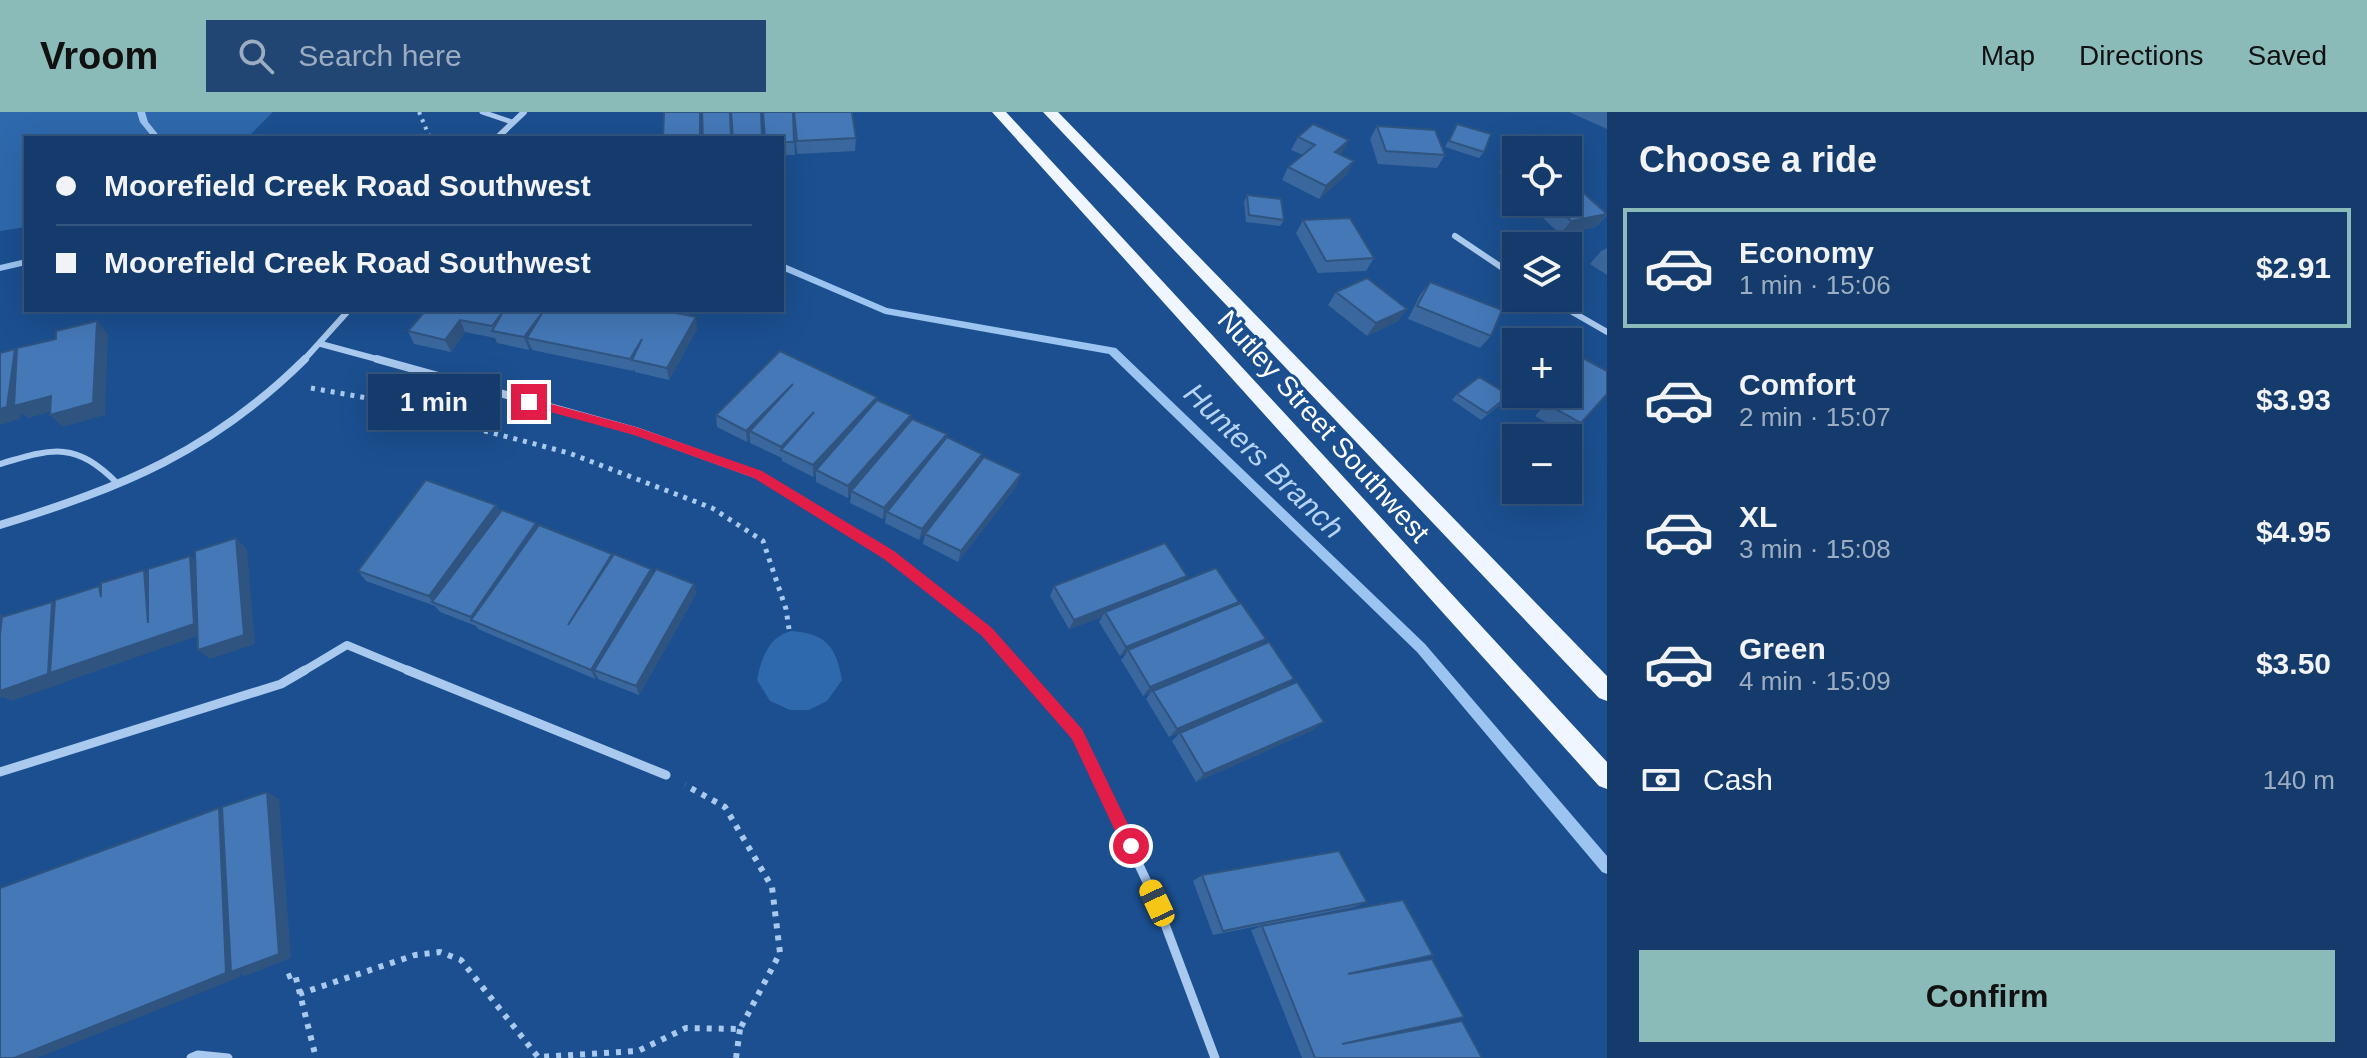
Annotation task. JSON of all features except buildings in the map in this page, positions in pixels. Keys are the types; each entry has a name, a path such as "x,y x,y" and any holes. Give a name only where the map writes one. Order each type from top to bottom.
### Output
{"main road":[{"name":"Nutley Street Southwest","path":"999,112 1607,778"},
{"name":"Nutley Street Southwest","path":"1050,112 1607,691"}],"street":[{"path":"499,136 524,112"},
{"path":"1455,236 1502,268"},
{"path":"0,525 118,485 163,466 214,435 270,393 321,344 347,312"},
{"path":"1572,312 1607,332"},
{"path":"321,344 636,431 758,475 889,555 987,632 1077,734 1157,903 1215,1058"},
{"path":"0,772 281,684 347,645 666,775"},
{"path":"195,1056 228,1058"}],"lane":[{"path":"482,112 512,122"},
{"path":"0,464 57,447 99,464 118,485"}],"path":[{"path":"419,112 429,136"},
{"path":"311,388 445,412 470,427 569,453 712,508 763,541 786,609 789,629"},
{"path":"666,775 725,807 772,887 780,953 740,1029 736,1058"},
{"path":"299,994 388,963 440,952 461,960 538,1057 638,1051 686,1028 740,1029"},
{"path":"287,977 295,974 316,1058"}],"shaded area":[{"path":"0,112 273,112 249,136 24,136 24,227 0,231"},
{"path":"792,631 822,639 833,651 840,669 842,680 827,701 809,710 790,710 770,701 757,680 771,643"}],"waterway":[{"name":"Hunters Branch","path":"141,112 144,122 155,136"},
{"path":"0,268 24,262"},
{"name":"Hunters Branch","path":"784,267 885,311 1112,351 1421,648 1607,867"}],"route":[{"path":"529,402 636,431 758,475 889,555 987,632 1077,734 1131,846"}]}
